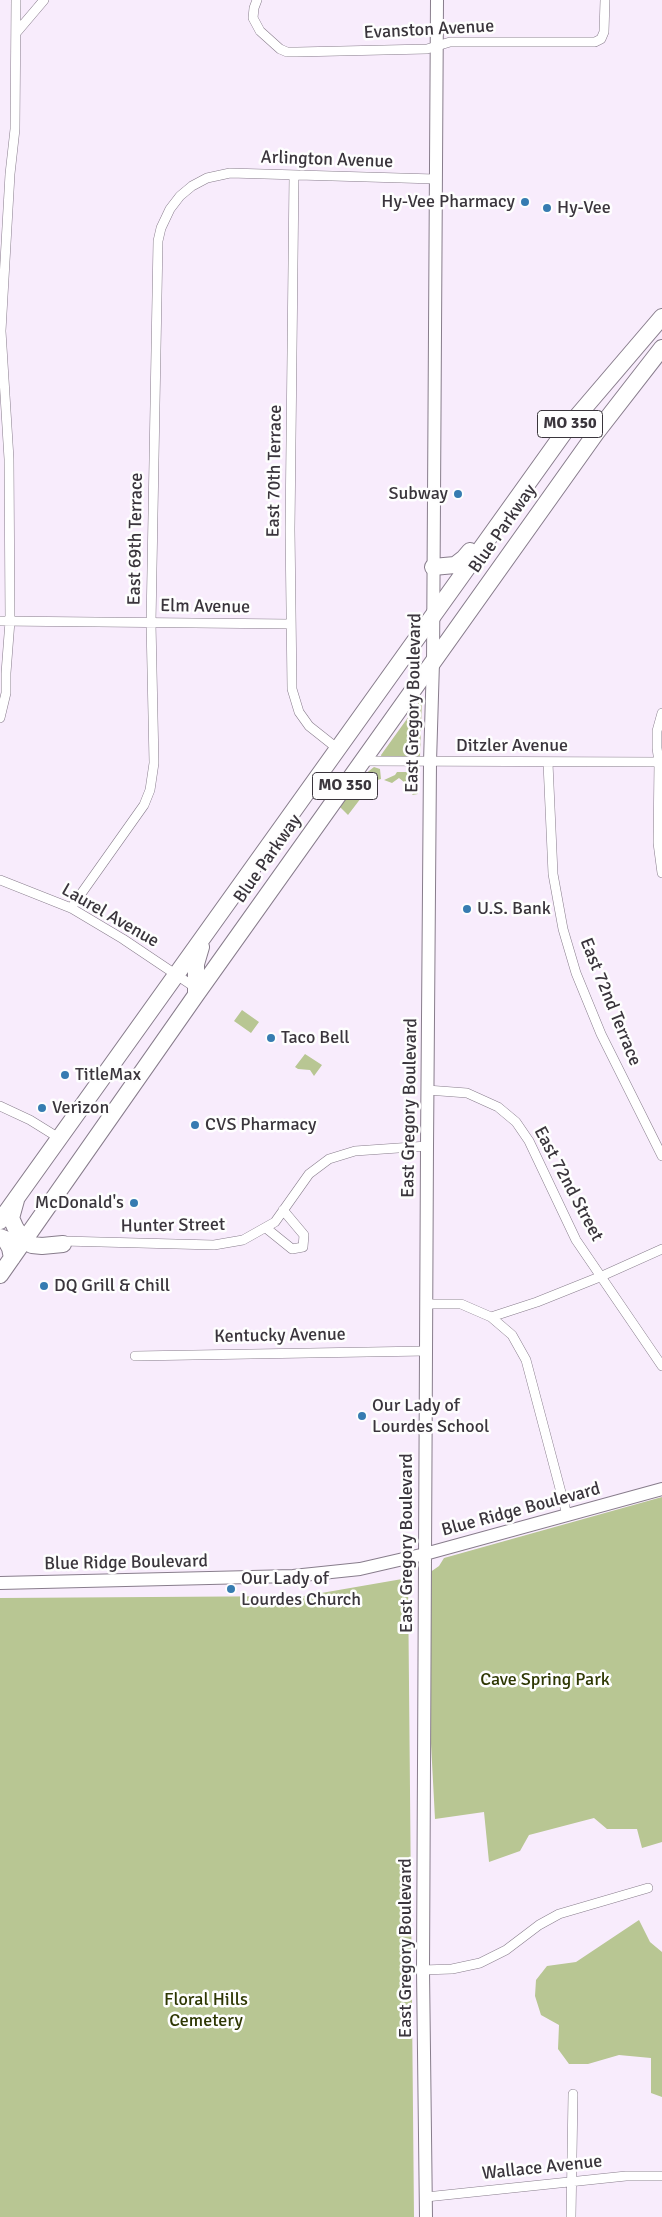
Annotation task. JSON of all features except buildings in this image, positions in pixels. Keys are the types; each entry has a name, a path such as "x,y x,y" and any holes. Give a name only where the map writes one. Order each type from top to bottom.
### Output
{"highway":[{"name":"Blue Parkway","path":"0,1220 568,427 662,317"},
{"name":"Blue Parkway","path":"0,1275 36,1226 197,991 596,433 661,350"},
{"path":"433,567 449,566 460,562 495,519 510,508"},
{"path":"197,991 196,964 206,933"},
{"path":"18,1196 12,1218 15,1227 24,1241 32,1245 42,1246 64,1243"},
{"path":"36,1226 46,1237 64,1243"},
{"path":"0,1237 4,1239 10,1248 12,1258"}],"main road":[{"name":"East Gregory Boulevard","path":"426,2217 423,1970 427,1090 430,762 433,662 437,0"},
{"name":"Blue Ridge Boulevard","path":"0,1583 293,1576 360,1569 425,1554 662,1489"}],"street":[{"path":"0,718 6,693 10,621 9,459 0,331 10,174 15,129 16,0"},
{"path":"16,33 44,0"},
{"name":"Evanston Avenue","path":"257,0 253,18 260,32 280,49 287,52 436,48 450,42 594,42 601,39 603,35 605,0"},
{"name":"Arlington Avenue","path":"218,176 230,173 435,179"},
{"name":"East 70th Terrace","path":"294,175 290,624 292,689 299,712 309,726 338,749"},
{"name":"East 69th Terrace","path":"71,908 137,817 150,790 154,763 150,622 158,241 161,228 170,209 180,196 192,186 207,178 218,176"},
{"path":"643,339 661,350"},
{"name":"Elm Avenue","path":"0,621 290,624"},
{"path":"662,713 657,731 657,748 661,762 658,844 662,874"},
{"name":"Ditzler Avenue","path":"362,761 661,762"},
{"name":"East 72nd Terrace","path":"548,763 553,874 563,929 576,973 601,1034 662,1156"},
{"name":"Laurel Avenue","path":"0,880 71,908 123,939 197,991"},
{"name":"East 72nd Street","path":"427,1090 467,1093 498,1107 516,1122 529,1141 576,1240 662,1366"},
{"path":"0,1106 30,1120 59,1138"},
{"name":"Hunter Street","path":"64,1243 214,1246 243,1240 275,1222 309,1174 329,1159 355,1151 427,1146"},
{"path":"266,1228 292,1249 303,1247 304,1235 283,1210"},
{"path":"491,1317 537,1302 662,1249"},
{"path":"426,1304 461,1304 491,1317 512,1335 526,1360 567,1515"},
{"name":"Kentucky Avenue","path":"135,1356 426,1351"},
{"path":"423,1970 452,1969 480,1963 506,1950 539,1925 559,1914 648,1888"},
{"path":"571,2217 573,2094"},
{"name":"Wallace Avenue","path":"426,2197 626,2176 662,2176"}],"green space":[{"path":"422,698 420,756 415,759 382,759 381,755"},
{"path":"374,767 380,769 381,779 374,781 348,815 340,807 360,778"},
{"path":"397,772 416,772 418,794 412,795 415,791 399,778 392,783 384,780 395,775"},
{"path":"242,1010 259,1022 251,1033 234,1021"},
{"path":"305,1054 322,1065 314,1076 310,1070 295,1067"},
{"name":"Cave Spring Park","path":"662,1497 662,1842 642,1848 637,1829 607,1829 594,1818 529,1835 520,1851 489,1862 484,1812 435,1819 428,1687 429,1573 439,1566 444,1558"},
{"name":"Floral Hills Cemetery","path":"408,1578 414,2217 0,2217 0,1598 304,1596"},
{"path":"639,1920 650,1942 662,1952 662,2097 651,2093 651,2058 619,2055 588,2064 569,2064 558,2049 559,2025 541,2015 535,1996 536,1980 547,1966 576,1962"}],"place":[{"name":"Hy-Vee Pharmacy","path":"525,202"},
{"name":"Hy-Vee","path":"547,208"},
{"name":"Subway","path":"458,494"},
{"name":"U.S. Bank","path":"467,909"},
{"name":"Taco Bell","path":"271,1038"},
{"name":"TitleMax","path":"65,1075"},
{"name":"Verizon","path":"42,1108"},
{"name":"CVS Pharmacy","path":"195,1125"},
{"name":"McDonald's","path":"134,1203"},
{"name":"DQ Grill & Chill","path":"44,1286"},
{"name":"Our Lady of Lourdes School","path":"362,1416"},
{"name":"Our Lady of Lourdes Church","path":"231,1589"}]}
